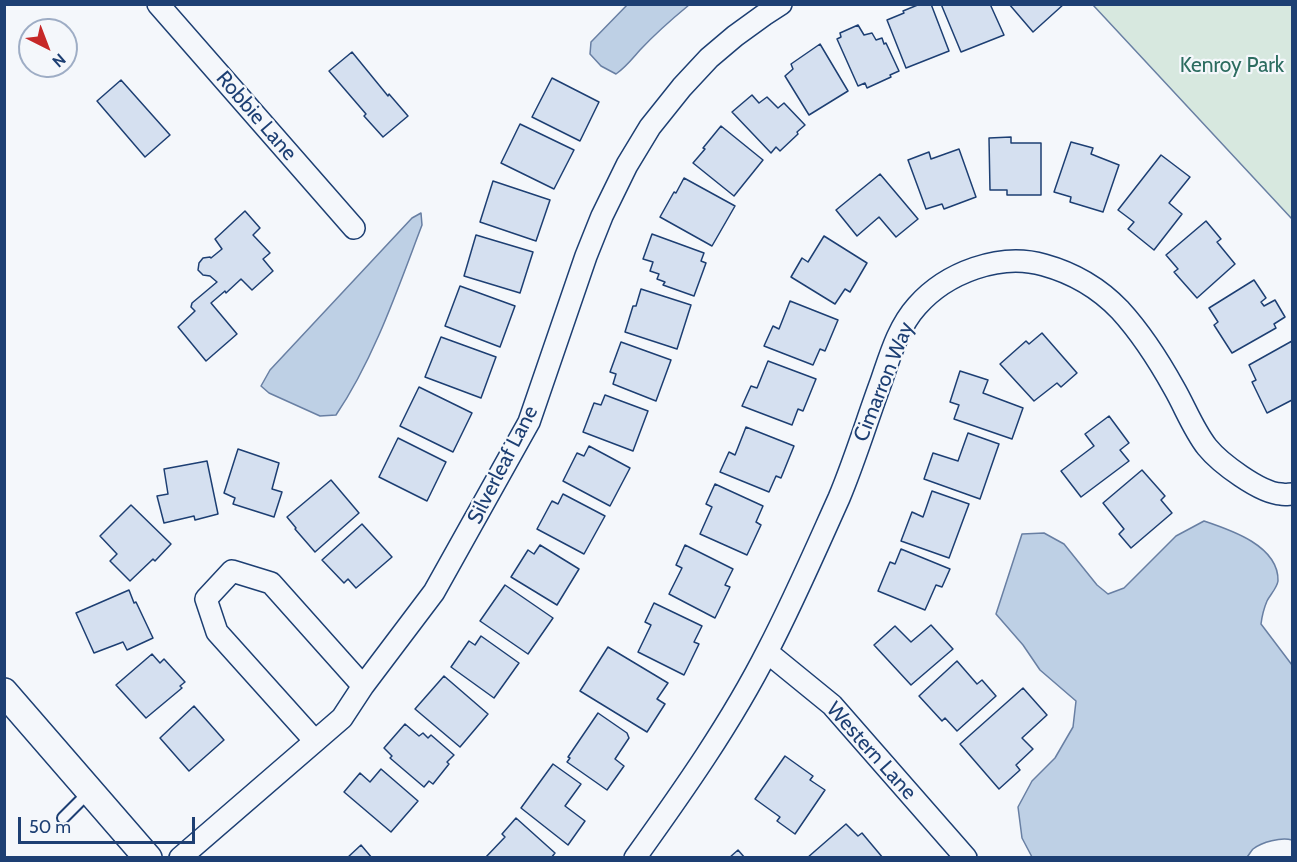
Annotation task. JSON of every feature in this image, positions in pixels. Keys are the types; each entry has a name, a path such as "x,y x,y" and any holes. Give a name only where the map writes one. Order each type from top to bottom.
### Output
{"street":[{"name":"Robbie Lane","path":"158,4 354,228"},
{"name":"Silverleaf Lane","path":"180,858 342,718 363,686 434,592 529,422 586,256 602,216 633,155 650,127 709,58 735,36 781,4"},
{"name":"Cimarron Way","path":"634,858 685,789 739,703 767,652 802,581 846,481 893,346 917,306 949,279 992,264 1013,261 1036,263 1081,279 1100,291 1120,311 1152,352 1208,448 1249,482 1279,495 1293,494"},
{"path":"315,741 217,632 206,599 232,571 271,583 363,686"},
{"name":"Western Lane","path":"767,652 832,705 966,858"},
{"path":"4,692 148,858"}],"lane":[{"path":"63,818 90,791"}],"green space":[{"name":"Kenroy Park","path":"1093,5 1292,5 1292,219"}],"water":[{"path":"628,4 689,5 616,74 601,66 590,54 591,42"},
{"path":"421,213 422,225 374,347 336,415 320,416 269,393 261,386 270,370 412,218"},
{"path":"1204,521 1252,541 1271,558 1276,569 1278,581 1267,601 1261,624 1292,665 1292,840 1266,842 1253,849 1247,857 1032,857 1022,838 1018,807 1032,781 1055,758 1073,727 1076,701 1040,670 1023,645 996,614 1022,534 1044,533 1064,544 1097,585 1108,594 1124,588 1176,536"}],"building":[{"path":"920,4 931,4 949,51 906,68 887,20"},
{"path":"941,4 990,4 1004,35 961,52"},
{"path":"1009,4 1064,4 1033,32"},
{"path":"858,25 864,35 872,33 876,40 882,38 899,71 867,88 865,83 858,86 837,39 841,37 840,33"},
{"path":"820,44 848,91 809,115 785,76 793,69 791,64"},
{"path":"352,52 388,96 389,94 408,116 383,137 329,71"},
{"path":"552,78 599,102 580,141 532,117"},
{"path":"121,80 170,135 145,157 97,101"},
{"path":"752,95 759,103 767,97 778,108 784,103 805,125 780,151 776,147 771,153 732,112"},
{"path":"520,124 574,150 554,189 501,163"},
{"path":"721,126 763,160 734,196 693,163"},
{"path":"1011,137 1011,143 1041,143 1041,195 1007,195 1007,190 990,190 989,138"},
{"path":"1071,142 1093,148 1091,154 1119,165 1103,212 1070,202 1071,197 1054,192"},
{"path":"959,149 976,197 944,209 942,204 926,209 908,160 929,152 931,159"},
{"path":"1161,155 1190,177 1169,203 1182,214 1154,250 1128,229 1134,222 1118,210"},
{"path":"880,174 918,219 896,237 879,217 857,236 836,210"},
{"path":"684,178 735,206 712,246 660,217"},
{"path":"493,181 550,200 536,241 480,222"},
{"path":"245,211 260,228 253,235 270,253 263,259 273,271 252,290 241,279 211,303 237,334 206,361 178,327 195,311 191,307 192,303 217,282 198,270 199,263 203,258 211,258 222,249 215,239"},
{"path":"1206,221 1221,239 1217,242 1235,264 1197,298 1174,272 1178,269 1166,255"},
{"path":"652,234 704,253 701,261 706,263 694,296 663,285 665,282 657,279 659,274 650,271 653,262 643,259"},
{"path":"476,235 533,252 520,293 464,276"},
{"path":"824,236 867,263 850,292 845,289 835,304 791,277 802,258 808,262"},
{"path":"1254,280 1266,298 1261,302 1264,306 1275,300 1285,317 1274,324 1276,328 1232,353 1214,325 1218,322 1209,308"},
{"path":"460,286 515,306 500,347 445,326"},
{"path":"641,289 691,305 677,349 625,332"},
{"path":"790,301 838,320 825,351 820,349 813,365 764,346 773,326 779,329"},
{"path":"1042,333 1077,373 1061,387 1057,383 1034,401 1000,364 1026,341 1029,344"},
{"path":"441,337 496,357 481,398 425,377"},
{"path":"1292,341 1292,400 1267,413 1252,382 1256,380 1249,365"},
{"path":"621,342 671,360 656,401 613,384 616,374 610,372"},
{"path":"768,361 816,379 803,411 798,409 792,425 742,406 751,386 757,388"},
{"path":"960,371 988,380 983,393 1023,408 1012,439 954,419 959,405 950,402"},
{"path":"419,387 472,413 453,452 400,426"},
{"path":"605,395 648,411 633,451 583,432 594,403 601,405"},
{"path":"1109,416 1129,443 1120,450 1129,461 1081,497 1061,471 1094,446 1085,434"},
{"path":"746,427 794,446 781,478 776,476 769,492 720,472 729,452 735,455"},
{"path":"968,433 999,444 980,499 924,479 933,453 958,461"},
{"path":"398,438 446,462 427,501 379,477"},
{"path":"589,446 630,468 610,506 563,481 577,453 584,456"},
{"path":"238,449 279,463 272,489 282,492 274,517 233,504 235,498 224,493"},
{"path":"207,461 218,514 195,520 194,516 164,523 157,496 168,494 164,469"},
{"path":"1142,470 1165,496 1161,500 1172,513 1131,548 1119,534 1124,529 1103,503"},
{"path":"331,480 359,513 315,552 287,517"},
{"path":"715,484 763,506 756,522 761,525 747,555 700,534 712,507 706,504"},
{"path":"932,491 969,504 949,558 901,541 912,512 923,517"},
{"path":"563,494 605,516 584,554 537,529 552,501 558,504"},
{"path":"131,505 171,544 155,561 153,559 130,581 110,561 117,554 100,536"},
{"path":"362,524 392,557 356,588 348,579 344,583 322,560"},
{"path":"540,545 579,569 557,605 511,577 528,550 534,554"},
{"path":"685,545 733,569 725,585 730,587 715,618 669,594 682,568 676,565"},
{"path":"901,549 950,569 942,587 936,585 925,610 878,591 890,562 895,564"},
{"path":"505,585 553,618 528,654 480,621"},
{"path":"129,590 153,638 127,650 123,642 94,653 76,613"},
{"path":"654,603 702,626 694,642 699,644 684,675 638,652 651,625 645,622"},
{"path":"931,625 953,649 911,685 874,645 895,626 911,642"},
{"path":"481,636 519,663 494,698 451,667 469,641 475,645"},
{"path":"608,647 668,683 657,699 665,704 647,732 580,691"},
{"path":"152,654 160,663 164,659 185,682 180,686 182,688 146,718 116,685"},
{"path":"957,661 977,684 982,680 996,696 957,731 945,718 942,721 919,696"},
{"path":"444,676 488,714 460,747 415,709"},
{"path":"1023,688 1047,715 1022,738 1033,749 1016,765 1020,770 999,789 960,744"},
{"path":"194,706 224,740 189,771 160,738"},
{"path":"598,713 627,733 629,738 615,759 624,766 607,790 567,762 570,758 568,757"},
{"path":"405,724 419,736 423,733 428,738 431,735 454,755 433,784 429,781 424,787 390,758 392,756 384,748"},
{"path":"785,756 813,776 810,780 825,790 795,834 777,821 780,817 755,799"},
{"path":"553,764 581,784 565,806 585,821 568,845 521,808"},
{"path":"381,769 418,801 391,832 344,792 360,773 370,782"},
{"path":"516,818 555,853 551,858 485,858 505,837 502,834"},
{"path":"846,824 858,836 862,833 883,858 807,858"},
{"path":"361,845 372,858 347,858"},
{"path":"738,850 745,858 729,858"}]}
